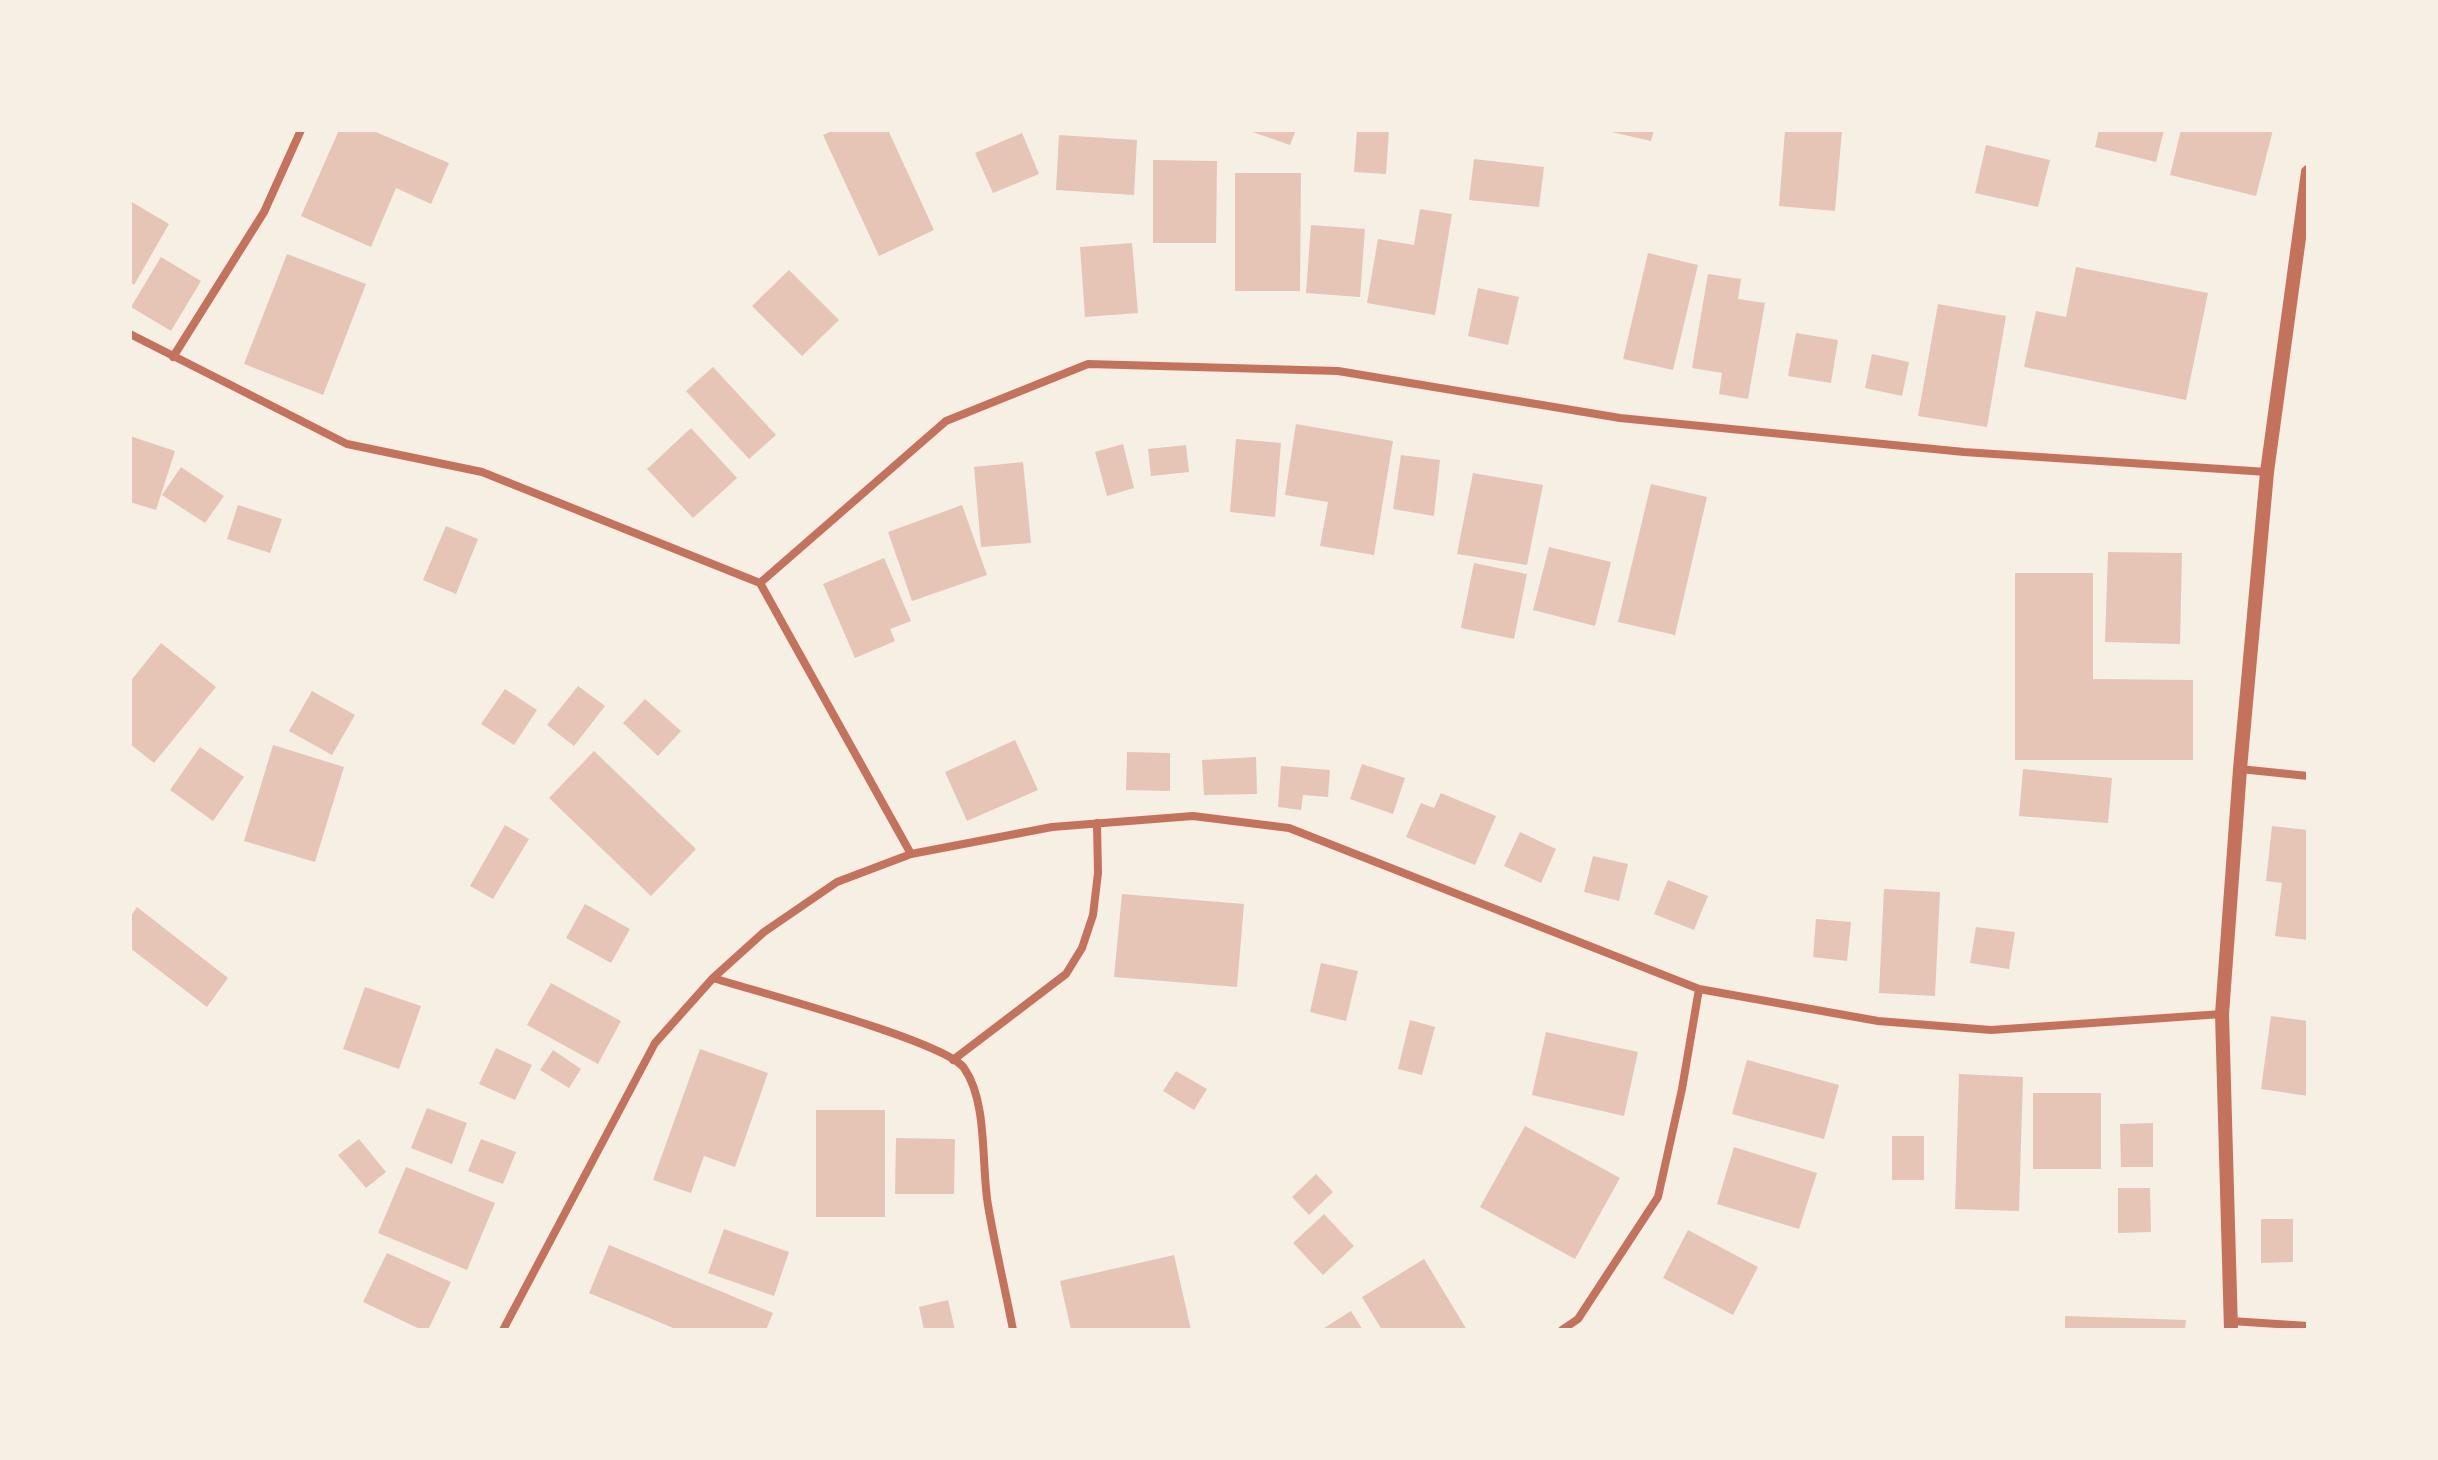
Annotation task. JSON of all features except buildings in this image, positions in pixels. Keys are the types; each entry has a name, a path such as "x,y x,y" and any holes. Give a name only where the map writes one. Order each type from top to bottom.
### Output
{"street":[{"path":"173,357 264,212 301,130"},
{"path":"2308,172 2267,472 2222,1014 2231,1326 2308,1326"},
{"path":"130,334 347,444 482,472 760,583 911,854"},
{"path":"760,583 946,421 1088,364 1338,371 1620,418 1964,452 2267,472"},
{"path":"2240,769 2308,776"},
{"path":"503,1330 655,1043 713,978 764,932 837,882 911,854 1052,827 1193,816 1289,828 1699,989 1878,1021 1991,1030 2222,1014"},
{"path":"953,1060 1066,974 1082,948 1093,915 1098,873 1097,823"},
{"path":"713,978 932,1047 962,1065 973,1087 980,1120 987,1202 1013,1330"},
{"path":"1562,1330 1578,1319 1658,1197 1682,1089 1699,989"}]}
